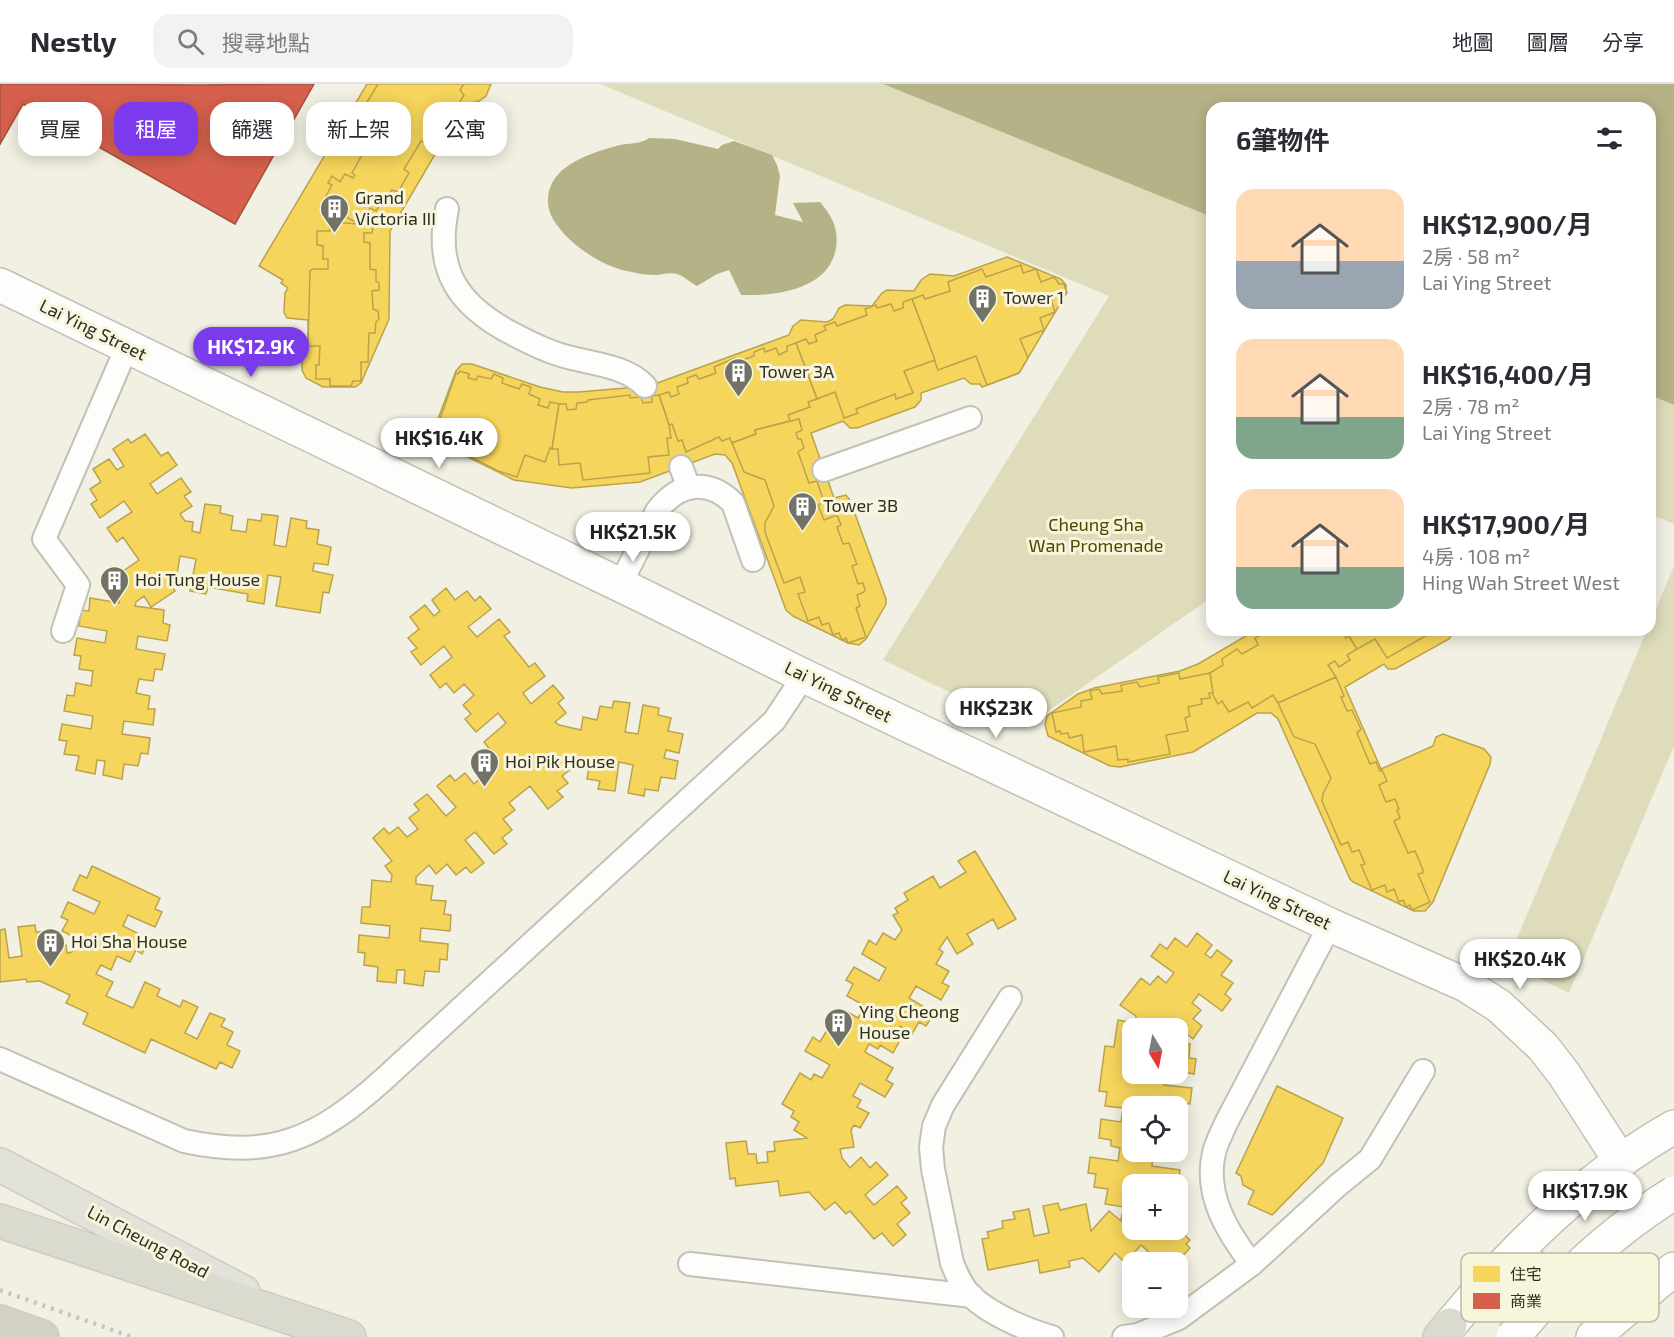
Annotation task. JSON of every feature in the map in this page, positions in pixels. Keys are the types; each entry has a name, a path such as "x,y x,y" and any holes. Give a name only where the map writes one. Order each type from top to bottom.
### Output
{"highway":[{"name":"Lin Cheung Road","path":"0,1221 349,1337"},
{"path":"0,1322 42,1337"}],"main road":[{"name":"Lin Cheung Road","path":"0,1165 296,1320"}],"street":[{"name":"Lai Ying Street","path":"0,285 804,676 1330,925 1466,985 1499,1006 1543,1047 1564,1074 1621,1162"},
{"path":"1531,1253 1575,1197 1621,1162 1674,1127"},
{"path":"1595,1253 1657,1203 1674,1193"},
{"path":"1659,1282 1674,1269"},
{"path":"1446,1333 1461,1313"},
{"path":"1513,1337 1527,1322"},
{"path":"1593,1337 1611,1322"}],"lane":[{"path":"447,209 442,229 443,249 448,271 460,294 478,313 530,343 558,355 617,369 645,386"},
{"path":"63,632 78,585 44,539 127,347"},
{"path":"824,470 970,418"},
{"path":"681,467 689,488"},
{"path":"620,585 657,511 665,500 676,492 689,488 708,488 739,501 753,560"},
{"path":"0,1059 184,1141 215,1148 247,1149 278,1144 308,1134 336,1119 383,1080 774,721 804,676"},
{"path":"1252,1264 1224,1223 1215,1199 1211,1174 1214,1152 1226,1123 1330,925"},
{"path":"1010,998 943,1106 934,1126 931,1147 933,1169 952,1263 958,1277 972,1296 1008,1321 1052,1337"},
{"path":"1124,1337 1138,1335 1179,1318 1252,1264 1370,1159 1423,1071"},
{"path":"690,1264 972,1296"}],"green space":[{"name":"Cheung Sha Wan Promenade","path":"600,84 883,84 1206,215 1206,601 1024,728 883,660 1109,296"},
{"path":"1656,398 1674,405 1674,524 1656,516"},
{"path":"1674,566 1674,746 1569,993 1507,962 1644,636 1656,636 1656,609"}],"shaded area":[{"path":"883,84 1674,84 1674,405 1656,398 1656,102 1206,102 1206,215"},
{"path":"649,138 675,139 718,149 734,141 772,155 780,176 775,215 803,222 793,203 820,202 831,218 837,241 836,248 831,262 823,273 812,282 785,292 741,295 729,270 697,286 677,274 649,275 623,270 605,263 580,248 565,235 552,217 548,198 552,183 565,168 584,157"}],"building: 住宅":[{"path":"0,84 182,84 204,96 211,84 302,84 292,102 210,102 210,156 273,156 235,224 115,156 198,156 198,102 114,102 114,156 102,149 102,102 18,102 18,113 0,144"},
{"name":"Grand Victoria III","path":"367,84 491,84 486,96 479,101 423,102 423,156 434,156 390,231 389,319 361,383 355,387 323,387 306,378 302,370 302,339 308,339 308,320 287,318 284,312 285,293 288,288 281,283 283,280 259,266 324,156 411,156 411,102 356,102"},
{"path":"378,84 464,84 460,90 464,95 460,102 423,102 423,142 421,141 404,169 409,173 398,192 392,190 376,211 370,208 365,216 372,220 369,227 332,209 336,202 326,196 332,185 328,183 332,176 340,182 345,174 353,178 355,175 352,173 361,156 411,156 411,102 367,102"},
{"path":"329,222 373,227 372,233 364,233 364,242 370,243 370,269 376,270 376,281 379,283 379,290 372,291 373,309 378,311 379,319 376,322 375,333 369,333 368,362 361,362 361,381 353,381 351,386 330,386 330,379 316,379 320,346 308,346 310,271 328,269 328,259 323,259 323,246 317,245 317,231 330,231"},
{"path":"1007,257 1061,279 1066,285 1066,294 1019,373 982,387 980,384 971,384 964,378 921,393 921,400 915,407 857,428 850,428 843,421 811,433 834,498 846,495 850,500 886,599 886,604 866,639 859,645 848,643 793,616 786,610 732,463 725,455 715,454 640,482 572,488 514,480 443,445 436,437 438,419 456,371 462,364 472,364 540,387 563,392 649,386 789,335 793,326 801,320 827,322 833,319 839,308 845,305 872,306 887,290 914,291 921,280 930,274 954,276"},
{"name":"Tower 1","path":"1021,265 1023,273 1036,269 1041,282 1054,277 1059,284 1064,284 1067,293 1051,299 1055,312 1040,318 1044,330 1020,339 1028,358 1019,373 987,385 976,356 938,370 912,299 923,295 925,299 950,291 948,282 982,269 986,277"},
{"path":"912,299 935,360 904,371 913,393 896,399 895,394 856,409 858,413 844,418 835,392 817,399 796,343 806,339 809,344 817,341 815,335 826,330 824,326 835,322 837,326 867,315 865,309 876,305 877,308 891,304 894,311 903,308 903,302"},
{"name":"Tower 3A","path":"796,343 817,399 808,402 810,407 788,415 790,421 755,430 756,434 732,443 730,438 722,441 719,437 686,452 682,440 678,441 672,424 669,425 659,395 669,392 671,397 679,394 677,387 688,383 687,378 696,375 699,379 716,373 714,367 735,358 737,362 754,356 754,352 764,348 765,352 776,348 779,355 787,351 787,346"},
{"path":"460,371 469,374 468,378 476,380 478,376 491,379 494,374 503,378 502,383 519,389 522,384 531,387 529,394 540,399 538,405 548,408 550,402 559,404 552,449 550,448 545,462 525,455 517,477 498,471 452,447 457,432 438,425 456,373"},
{"path":"630,395 630,398 641,397 643,403 652,402 652,396 659,395 669,425 671,438 667,438 669,455 648,457 650,473 583,480 580,463 559,465 558,449 552,449 559,404 566,404 567,410 576,409 577,403 588,400"},
{"name":"Tower 3B","path":"799,419 802,430 796,433 804,448 798,452 809,483 817,481 824,502 818,505 824,520 837,515 841,525 837,527 843,544 849,543 857,564 852,566 858,584 863,583 865,590 857,595 860,606 856,608 866,637 848,643 846,638 842,640 839,633 833,635 829,623 822,625 819,617 808,621 798,594 805,592 800,577 784,583 765,532 765,523 774,506 765,480 744,472 732,443 756,434 755,430"},
{"name":"Hoi Tung House","path":"145,434 161,456 168,452 177,465 150,484 157,494 181,478 191,492 184,496 192,506 180,514 185,521 193,522 192,531 200,533 205,504 221,506 220,513 233,516 231,530 246,532 248,519 261,521 262,514 278,516 274,545 286,547 291,518 307,521 306,528 319,530 317,544 331,547 328,565 314,563 313,571 333,575 329,593 323,592 320,613 276,606 281,577 268,575 264,604 247,601 248,594 208,587 206,594 190,591 196,559 180,556 177,574 168,580 175,591 151,607 144,596 136,602 135,606 164,610 163,623 170,625 167,641 138,636 136,649 165,654 162,670 155,669 153,681 139,679 136,693 150,696 148,709 155,709 153,725 124,721 122,734 150,738 148,754 141,753 138,766 124,764 122,779 103,775 105,761 97,760 95,774 76,770 79,756 64,754 67,741 59,740 62,724 91,729 93,716 64,711 67,695 74,696 76,683 91,686 93,671 79,669 81,656 74,655 77,638 105,643 107,631 79,626 81,610 89,611 90,598 119,603 122,585 116,576 139,560 123,537 117,542 107,528 132,512 124,501 100,518 91,504 97,500 90,489 101,482 93,469 109,459 117,470 124,466 113,449 128,439 131,443"},
{"name":"Hoi Pik House","path":"446,588 455,600 467,591 475,601 480,596 491,609 468,627 477,637 499,619 510,632 504,636 529,667 535,663 545,676 523,693 531,704 553,685 564,698 558,703 566,713 555,722 559,725 581,730 583,717 597,720 600,706 612,708 614,701 630,703 625,732 638,734 643,705 659,708 658,715 671,718 668,731 683,734 679,753 666,750 664,758 678,761 675,779 661,777 658,791 645,789 644,796 628,793 633,765 619,762 615,791 598,789 600,781 587,779 590,762 576,759 575,766 562,776 568,783 557,791 563,797 548,809 530,786 509,803 515,810 503,819 512,830 502,838 507,844 494,854 475,832 465,840 484,863 471,873 466,867 456,875 447,864 436,874 429,865 416,877 416,884 433,886 431,900 446,901 444,914 451,915 450,931 421,928 420,941 448,944 447,960 440,959 439,972 425,971 423,986 404,983 405,970 397,970 396,983 377,981 378,967 364,965 365,953 358,952 359,935 389,938 390,926 361,923 362,907 370,907 372,880 391,882 392,875 385,866 392,861 373,838 384,828 389,834 398,827 407,837 418,829 409,818 419,810 414,804 427,794 446,816 456,807 437,786 450,775 455,781 465,773 474,784 485,774 476,764 491,751 484,742 506,723 498,713 476,732 465,719 471,714 463,705 474,695 464,684 454,693 446,683 440,688 430,675 452,657 444,646 421,665 411,652 417,648 408,638 419,629 410,617 425,605 434,616 440,611 432,600"},
{"path":"1246,636 1451,636 1395,669 1388,669 1384,664 1345,687 1381,769 1433,746 1436,737 1443,734 1484,749 1491,757 1433,902 1425,911 1414,911 1350,879 1278,719 1271,713 1257,713 1193,752 1120,767 1110,766 1048,736 1045,725 1047,716 1078,694 1094,688 1180,671 1198,664"},
{"path":"1259,636 1345,636 1346,638 1349,636 1357,649 1347,655 1350,660 1339,667 1335,661 1328,665 1336,677 1278,703 1273,695 1252,708 1248,702 1229,712 1222,701 1218,704 1213,695 1210,673 1223,665 1222,659 1237,649 1242,654 1258,645 1255,638"},
{"path":"1349,636 1426,636 1387,658 1375,639 1357,649"},
{"path":"1179,673 1180,679 1210,673 1213,693 1209,693 1210,698 1201,699 1202,704 1188,707 1190,716 1185,718 1188,731 1166,735 1170,754 1128,762 1128,759 1118,760 1116,746 1084,752 1082,735 1069,738 1068,733 1056,732 1052,713 1081,707 1081,701 1092,699 1090,691 1099,689 1102,694 1122,691 1121,685 1137,682 1140,687 1159,683 1158,677"},
{"path":"1336,677 1347,711 1352,710 1361,729 1357,733 1370,764 1376,762 1387,781 1379,785 1386,802 1395,799 1400,818 1394,821 1408,853 1415,851 1423,870 1423,873 1418,874 1430,902 1412,910 1410,905 1406,907 1403,900 1399,902 1394,889 1387,892 1385,885 1372,890 1361,865 1365,864 1359,850 1352,852 1348,842 1341,845 1322,801 1331,778 1315,744 1294,737 1278,703"},
{"name":"Ying Cheong House","path":"975,851 1016,919 998,929 993,919 967,934 973,944 957,954 947,937 939,949 943,952 936,964 949,971 942,983 949,986 941,1000 916,986 909,998 934,1013 926,1026 919,1022 912,1034 900,1026 893,1038 899,1042 893,1053 880,1045 878,1049 869,1044 865,1052 893,1068 886,1080 893,1084 885,1097 860,1083 853,1096 861,1100 857,1107 869,1113 860,1128 854,1125 851,1130 854,1147 840,1149 842,1158 850,1168 861,1157 870,1168 876,1162 888,1175 865,1195 874,1205 897,1186 907,1198 901,1203 910,1213 897,1224 906,1235 893,1246 882,1233 874,1239 850,1211 846,1214 835,1202 825,1210 809,1192 780,1196 778,1181 736,1186 735,1178 730,1179 726,1143 746,1141 748,1154 756,1154 757,1163 768,1162 767,1152 775,1151 774,1142 807,1138 794,1130 799,1122 791,1117 794,1111 782,1104 800,1073 811,1080 814,1074 822,1078 830,1065 805,1051 813,1037 820,1042 827,1030 840,1038 847,1026 840,1022 846,1011 858,1018 861,1013 870,1018 874,1011 847,996 853,984 846,980 854,967 879,981 886,968 862,954 869,940 876,945 883,933 895,940 902,930 893,915 898,913 895,908 908,900 904,893 933,876 940,888 966,872 958,861"},
{"name":"Hoi Sha House","path":"92,866 160,898 155,909 162,912 155,927 128,915 123,926 149,939 142,954 136,950 130,962 117,956 111,970 101,965 96,974 113,982 106,996 133,1008 145,982 160,989 157,996 180,1007 183,1000 198,1007 185,1033 197,1039 210,1013 225,1019 221,1026 233,1032 227,1045 240,1051 232,1068 220,1062 216,1069 151,1039 145,1053 83,1024 88,1013 66,1003 70,995 40,981 27,982 26,979 0,982 0,930 5,929 9,958 22,956 18,927 35,925 36,932 49,931 51,947 66,945 67,953 72,952 78,939 62,931 68,920 61,917 68,902 94,914 100,902 73,890 80,875 87,878"},
{"path":"1197,933 1212,945 1205,954 1211,958 1217,950 1232,961 1221,975 1233,983 1225,994 1231,999 1222,1011 1199,994 1192,1003 1201,1010 1193,1019 1202,1026 1193,1039 1188,1035 1188,1018 1136,1018 1120,1005 1141,978 1150,985 1158,976 1166,983 1174,973 1151,956 1160,944 1167,949 1175,938 1187,947"},
{"path":"1118,1020 1122,1021 1122,1084 1164,1084 1192,1088 1190,1104 1188,1104 1188,1096 1122,1096 1122,1108 1105,1106 1107,1092 1099,1091 1105,1046 1114,1047"},
{"path":"1188,1044 1190,1044 1189,1058 1196,1059 1194,1074 1188,1073"},
{"path":"1277,1086 1343,1118 1323,1163 1272,1215 1248,1204 1254,1191 1243,1185 1241,1176 1236,1173"},
{"path":"1122,1115 1122,1162 1153,1162 1152,1166 1180,1170 1179,1174 1122,1174 1122,1207 1105,1204 1108,1189 1094,1187 1096,1174 1088,1173 1090,1157 1118,1161 1120,1148 1111,1146 1111,1140 1099,1138 1101,1119 1121,1122"},
{"path":"1058,1203 1060,1210 1086,1204 1091,1231 1109,1211 1121,1221 1122,1216 1122,1240 1188,1240 1188,1238 1190,1240 1186,1244 1190,1248 1186,1252 1149,1252 1141,1245 1135,1252 1122,1252 1122,1260 1115,1253 1099,1272 1083,1258 1069,1261 1070,1267 1040,1273 1038,1260 988,1270 982,1239 989,1238 987,1232 1003,1228 1002,1221 1015,1219 1013,1212 1029,1209 1034,1236 1049,1233 1043,1206"}],"building: 商業":[{"path":"0,84 314,84 294,119 294,102 210,102 210,156 273,156 235,224 115,156 198,156 198,102 114,102 114,156 102,149 102,102 18,102 18,113 0,144"}],"railway":[{"path":"0,1290 132,1337"}],"place":[{"name":"Grand Victoria III","path":"334,234"},
{"name":"Tower 1","path":"982,324"},
{"name":"Tower 3A","path":"738,398"},
{"name":"Tower 3B","path":"802,532"},
{"name":"Hoi Tung House","path":"114,606"},
{"name":"Hoi Pik House","path":"484,788"},
{"name":"Hoi Sha House","path":"50,968"},
{"name":"Ying Cheong House","path":"838,1048"}]}
